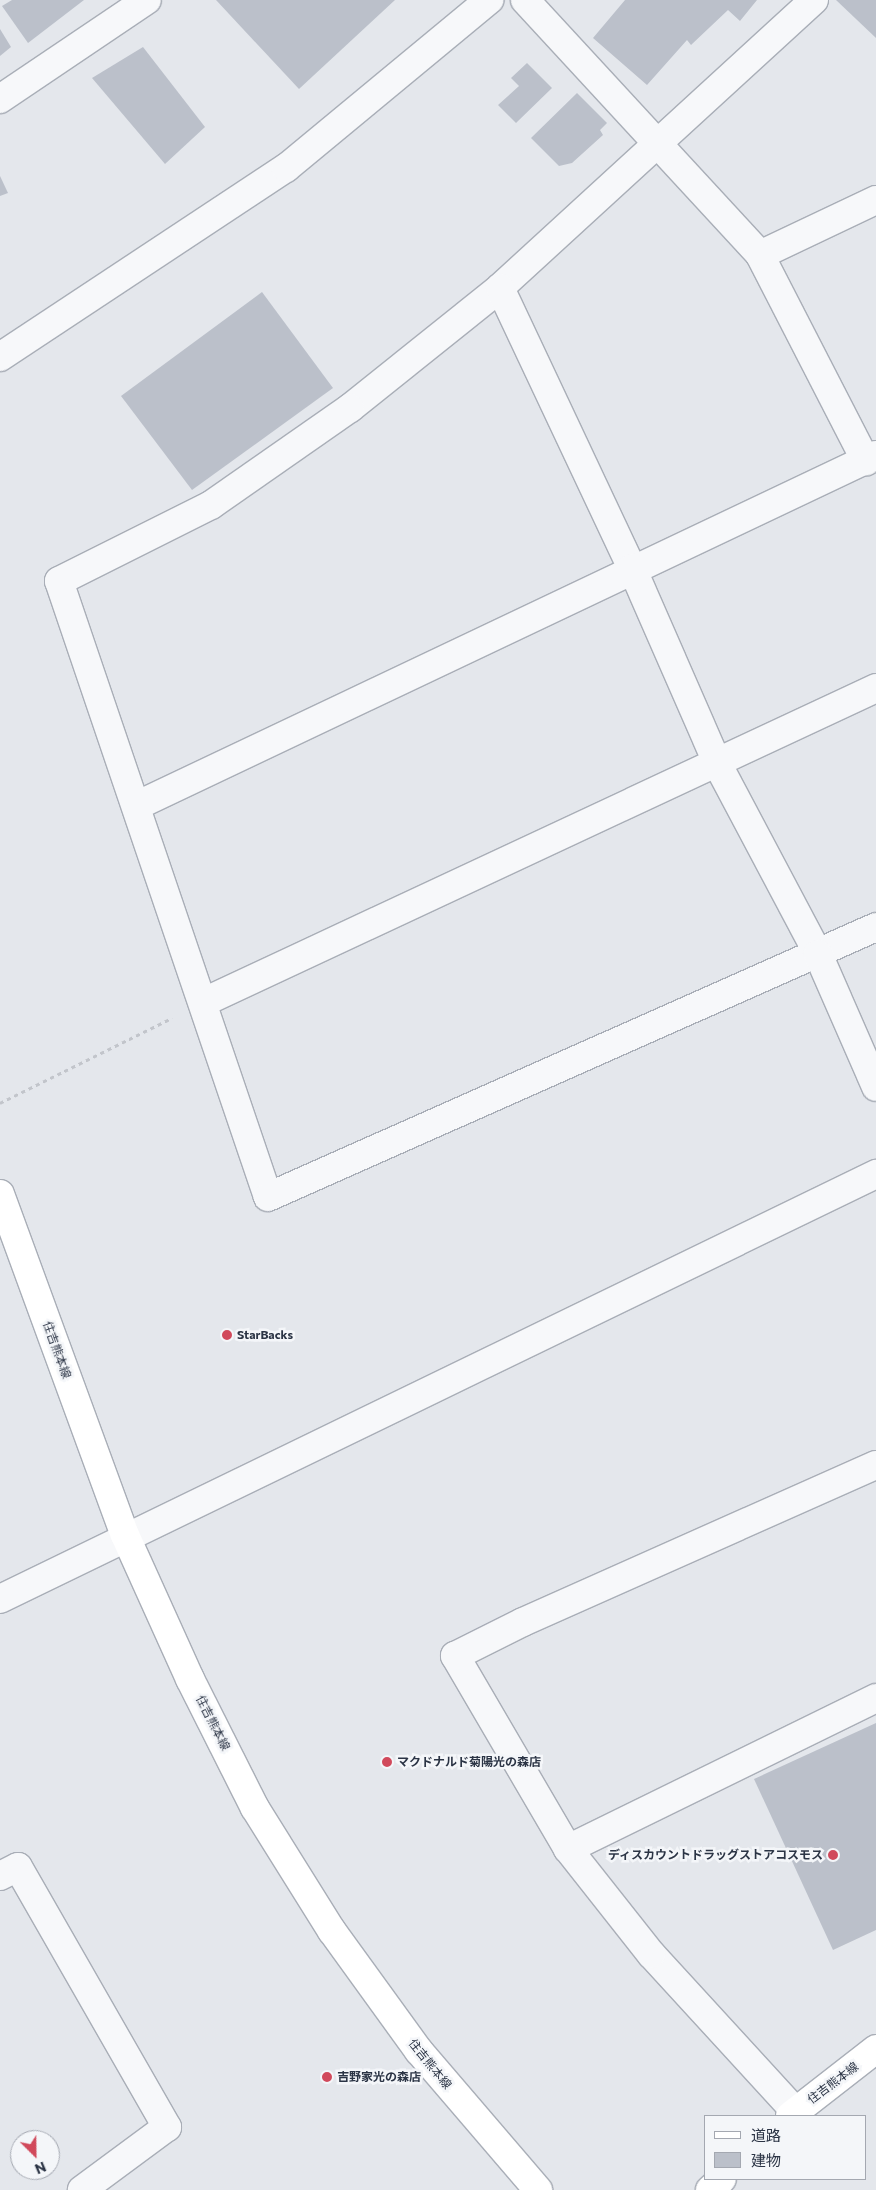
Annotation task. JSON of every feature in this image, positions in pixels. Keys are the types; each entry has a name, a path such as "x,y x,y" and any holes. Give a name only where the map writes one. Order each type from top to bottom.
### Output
{"main road":[{"name":"住吉熊本線","path":"0,1194 125,1535 190,1679 255,1808 332,1931 419,2051 538,2190"},
{"name":"住吉熊本線","path":"792,2114 876,2050"},
{"path":"710,2190 721,2180"}],"street":[{"path":"0,99 147,0"},
{"path":"0,357 286,168 489,0"},
{"path":"136,806 632,568 871,458 760,255 525,0"},
{"path":"814,0 500,288 350,408 211,505 59,581 204,1002 268,1197 876,927"},
{"path":"760,255 876,200"},
{"path":"500,288 632,568 717,764 818,954 876,1087"},
{"path":"204,1002 717,764 876,688"},
{"path":"0,1599 125,1535 876,1174"},
{"path":"792,2114 651,1954 568,1849 456,1656 523,1622 876,1465"},
{"path":"568,1849 876,1698"},
{"path":"0,1876 18,1867 167,2127 82,2190"}],"path":[{"path":"0,1103 204,1002"}],"building":[{"path":"12,0 84,0 28,43 2,6"},
{"path":"216,0 395,0 299,89"},
{"path":"625,0 757,0 740,21 728,10 691,45 687,40 647,85 593,38"},
{"path":"836,0 876,0 876,38"},
{"path":"0,29 11,47 0,56"},
{"path":"143,47 205,127 165,164 92,78"},
{"path":"527,63 552,88 516,123 498,105 519,86 511,78"},
{"path":"577,93 607,123 600,130 603,135 572,163 559,166 531,138"},
{"path":"0,176 8,193 0,196"},
{"path":"262,292 333,388 192,490 121,396"},
{"name":"ディスカウントドラッグストアコスモス","path":"876,1723 876,1930 833,1950 754,1779"}],"place":[{"name":"StarBacks","path":"227,1335"},
{"name":"マクドナルド菊陽光の森店","path":"387,1762"},
{"name":"ディスカウントドラッグストアコスモス","path":"833,1855"},
{"name":"吉野家光の森店","path":"327,2077"}]}
